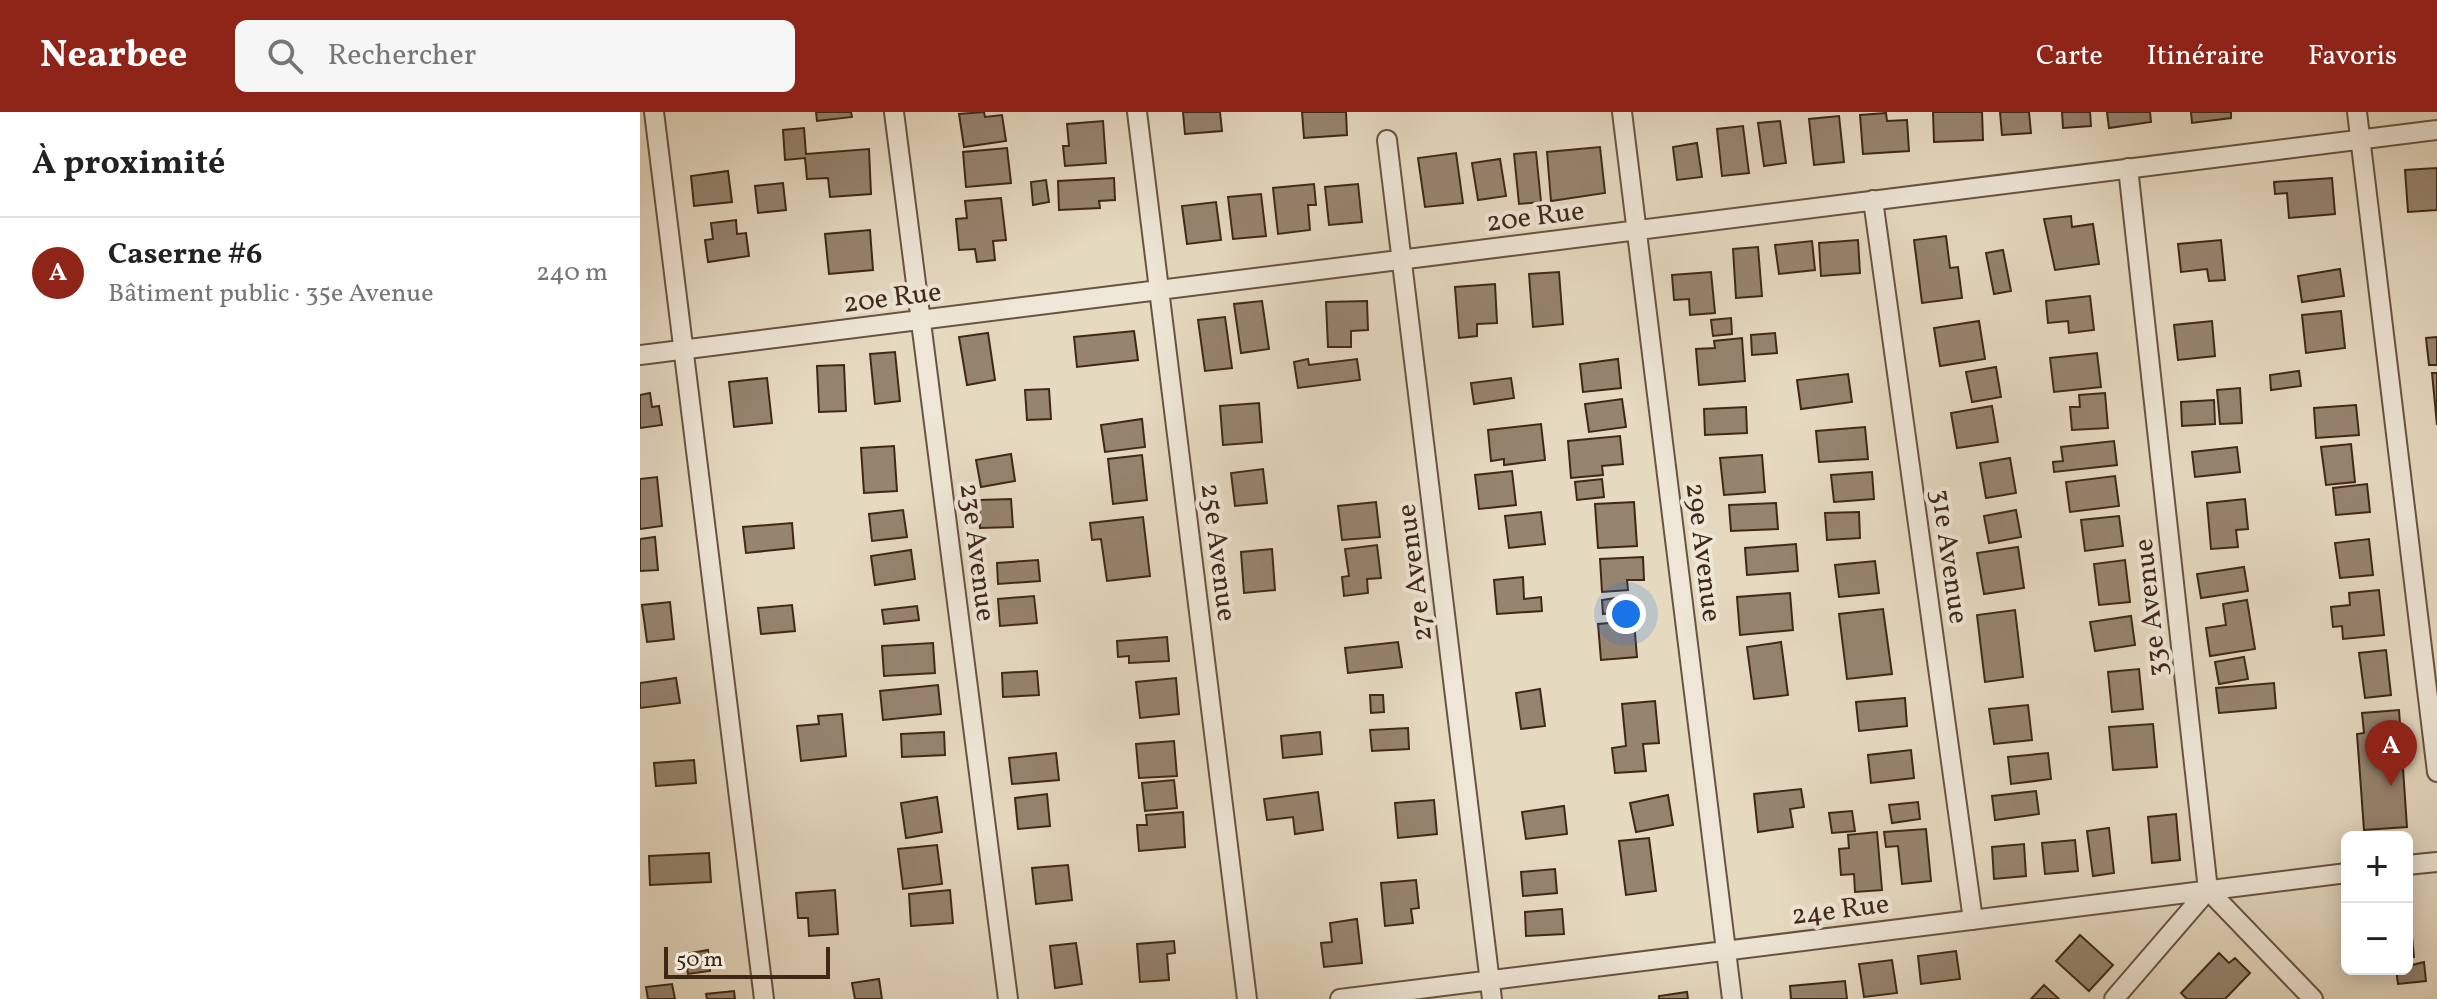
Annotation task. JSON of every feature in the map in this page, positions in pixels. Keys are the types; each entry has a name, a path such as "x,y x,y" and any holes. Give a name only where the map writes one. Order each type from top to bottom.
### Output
{"street":[{"path":"654,112 681,350 764,999"},
{"name":"23e Avenue","path":"894,112 1008,999"},
{"name":"25e Avenue","path":"1137,112 1247,999"},
{"name":"29e Avenue","path":"1622,112 1732,999"},
{"path":"2357,112 2437,772"},
{"name":"20e Rue","path":"640,355 2437,130"},
{"name":"27e Avenue","path":"1387,140 1404,259 1491,990"},
{"name":"33e Avenue","path":"2128,168 2208,890"},
{"name":"31e Avenue","path":"1873,200 1973,920"},
{"path":"2413,864 2437,862"},
{"name":"24e Rue","path":"1340,999 1491,990 1726,951 2341,874"},
{"path":"2114,999 2208,890 2313,999"}],"building":[{"path":"816,112 851,112 852,117 817,121"},
{"path":"984,112 985,117 1002,115 1006,141 964,147 959,114"},
{"path":"1183,112 1220,112 1222,131 1185,134"},
{"path":"1302,112 1346,112 1347,135 1304,138"},
{"path":"1933,112 1982,112 1983,140 1934,142"},
{"path":"2000,112 2029,112 2031,133 2002,135"},
{"path":"2062,112 2090,112 2091,126 2063,128"},
{"path":"2107,112 2150,112 2151,122 2109,128"},
{"path":"2191,112 2231,112 2231,118 2192,123"},
{"path":"1886,113 1887,121 1907,120 1909,151 1863,154 1860,115"},
{"path":"1839,116 1844,162 1814,165 1809,119"},
{"path":"1103,121 1106,163 1065,166 1063,146 1069,146 1067,124"},
{"path":"1780,121 1786,163 1764,166 1758,123"},
{"path":"1743,126 1749,173 1722,176 1717,129"},
{"path":"804,128 806,154 869,149 871,194 830,197 828,178 807,179 805,158 785,160 783,130"},
{"path":"1697,143 1702,177 1677,180 1673,147"},
{"path":"1600,147 1605,193 1551,201 1547,152"},
{"path":"1007,148 1011,183 966,187 963,152"},
{"path":"1536,152 1541,202 1519,204 1514,154"},
{"path":"1456,153 1463,203 1425,207 1418,158"},
{"path":"1500,159 1506,196 1478,200 1472,163"},
{"path":"2437,168 2437,210 2408,212 2405,170"},
{"path":"728,171 732,202 694,206 691,176"},
{"path":"1114,178 1115,200 1099,201 1100,208 1059,210 1058,181"},
{"path":"2332,178 2335,214 2289,218 2287,193 2275,194 2274,182"},
{"path":"1046,180 1049,202 1033,205 1031,182"},
{"path":"783,183 786,210 758,213 755,186"},
{"path":"1314,184 1316,205 1308,205 1310,230 1278,234 1273,188"},
{"path":"1358,184 1362,222 1329,225 1325,187"},
{"path":"1261,194 1266,236 1233,239 1228,197"},
{"path":"1001,198 1006,240 993,241 995,260 977,262 975,249 959,250 956,219 967,218 965,201"},
{"path":"1216,202 1221,240 1187,244 1182,206"},
{"path":"2071,216 2072,227 2093,224 2099,264 2055,270 2044,219"},
{"path":"736,220 737,234 746,233 749,256 708,262 705,240 713,239 711,223"},
{"path":"870,230 873,270 829,274 825,234"},
{"path":"1946,236 1950,268 1958,267 1962,298 1922,303 1914,240"},
{"path":"1858,240 1860,273 1821,276 1819,243"},
{"path":"2221,240 2225,280 2209,281 2207,269 2181,272 2178,244"},
{"path":"1812,241 1815,270 1779,274 1775,245"},
{"path":"1758,247 1762,296 1736,298 1733,249"},
{"path":"2003,250 2011,291 1994,294 1986,253"},
{"path":"2340,269 2344,296 2302,302 2298,276"},
{"path":"1559,272 1563,324 1533,327 1529,274"},
{"path":"1711,272 1715,313 1690,315 1689,299 1674,300 1672,275"},
{"path":"1495,284 1497,323 1477,324 1477,336 1459,338 1455,287"},
{"path":"2090,296 2094,330 2069,333 2068,321 2048,323 2046,301"},
{"path":"1262,301 1269,349 1241,353 1234,304"},
{"path":"1367,301 1368,330 1351,331 1351,347 1328,347 1326,302"},
{"path":"2341,311 2345,348 2306,353 2302,315"},
{"path":"1225,317 1232,368 1205,371 1198,320"},
{"path":"1731,318 1732,334 1713,336 1711,320"},
{"path":"1979,321 1985,359 1940,366 1934,328"},
{"path":"2212,321 2215,356 2178,360 2174,325"},
{"path":"1134,331 1138,360 1077,367 1074,337"},
{"path":"988,333 995,380 967,385 959,337"},
{"path":"1775,333 1777,353 1752,355 1751,335"},
{"path":"2437,337 2437,365 2429,365 2426,338"},
{"path":"1742,338 1745,381 1699,385 1696,349 1715,348 1714,341"},
{"path":"895,352 900,401 875,404 870,354"},
{"path":"2097,353 2101,387 2054,392 2050,358"},
{"path":"1308,359 1309,365 1357,359 1360,380 1298,388 1294,362"},
{"path":"1618,359 1621,388 1583,392 1580,364"},
{"path":"844,365 846,411 819,412 817,366"},
{"path":"1996,367 2001,397 1972,402 1966,372"},
{"path":"2299,371 2301,386 2271,390 2270,375"},
{"path":"2432,373 2437,373 2437,425"},
{"path":"1848,374 1852,402 1801,409 1797,380"},
{"path":"767,378 772,423 734,427 729,382"},
{"path":"1511,378 1514,398 1474,404 1471,383"},
{"path":"2240,388 2242,423 2220,424 2217,390"},
{"path":"1049,389 1051,419 1027,420 1025,390"},
{"path":"650,393 652,407 659,406 662,425 640,428 640,395"},
{"path":"2105,393 2108,428 2072,430 2070,407 2080,407 2079,395"},
{"path":"1622,399 1626,427 1589,432 1585,404"},
{"path":"2214,400 2215,424 2182,426 2181,402"},
{"path":"1259,403 1262,442 1223,445 1220,406"},
{"path":"2356,405 2359,435 2316,438 2314,408"},
{"path":"1992,406 1998,442 1957,448 1951,413"},
{"path":"1746,407 1747,433 1705,435 1704,409"},
{"path":"1142,419 1145,447 1105,452 1101,425"},
{"path":"1541,424 1545,460 1504,465 1504,459 1491,461 1488,430"},
{"path":"1865,427 1868,459 1819,462 1816,431"},
{"path":"1620,436 1623,464 1602,466 1603,475 1571,478 1568,441"},
{"path":"2114,441 2117,465 2054,472 2053,462 2063,461 2061,447"},
{"path":"2351,444 2355,482 2326,485 2321,447"},
{"path":"894,446 897,491 864,493 861,448"},
{"path":"2237,447 2240,472 2195,477 2192,452"},
{"path":"1011,454 1015,481 981,487 976,460"},
{"path":"1142,455 1147,500 1113,504 1108,459"},
{"path":"1762,455 1765,492 1724,495 1720,458"},
{"path":"2010,458 2016,493 1986,498 1980,463"},
{"path":"1263,469 1267,503 1235,506 1231,473"},
{"path":"1512,471 1516,505 1479,509 1475,475"},
{"path":"1872,472 1874,499 1834,502 1831,475"},
{"path":"2115,476 2119,506 2070,512 2066,482"},
{"path":"657,477 662,526 640,529 640,479"},
{"path":"1602,479 1604,497 1577,500 1575,482"},
{"path":"2367,484 2370,512 2336,515 2333,488"},
{"path":"1011,499 1013,527 980,528 979,500"},
{"path":"2245,499 2248,529 2236,530 2238,547 2211,549 2207,503"},
{"path":"1376,502 1380,537 1342,540 1338,506"},
{"path":"1634,502 1637,546 1598,548 1595,504"},
{"path":"1776,503 1778,529 1731,531 1729,505"},
{"path":"903,510 907,537 872,541 869,514"},
{"path":"2016,510 2021,537 1989,543 1984,516"},
{"path":"1541,512 1545,544 1509,548 1505,516"},
{"path":"1859,512 1860,538 1827,540 1825,513"},
{"path":"2119,516 2123,546 2085,551 2081,520"},
{"path":"1143,517 1150,576 1107,581 1101,539 1092,540 1090,523"},
{"path":"792,523 794,548 746,553 743,527"},
{"path":"655,537 658,570 640,571 640,539"},
{"path":"2369,539 2373,575 2340,578 2335,543"},
{"path":"1796,544 1798,571 1747,575 1745,548"},
{"path":"1377,545 1381,578 1367,579 1368,593 1344,596 1342,577 1349,576 1345,549"},
{"path":"2018,547 2024,588 1984,594 1977,553"},
{"path":"1272,549 1275,590 1244,593 1241,552"},
{"path":"911,550 915,579 875,585 871,556"},
{"path":"1643,557 1644,580 1627,580 1628,590 1602,592 1600,559"},
{"path":"1038,560 1040,581 998,584 997,563"},
{"path":"2125,560 2130,602 2099,605 2094,564"},
{"path":"1875,561 1879,593 1839,597 1835,565"},
{"path":"2244,567 2248,591 2201,598 2197,574"},
{"path":"1523,577 1524,599 1541,597 1542,611 1497,614 1494,580"},
{"path":"2379,590 2384,635 2343,639 2342,626 2333,627 2331,607 2350,605 2349,593"},
{"path":"1790,593 1793,630 1740,635 1737,597"},
{"path":"1034,596 1037,623 1000,626 998,599"},
{"path":"1622,597 1623,611 1603,614 1602,600"},
{"path":"2247,600 2255,649 2210,656 2206,628 2226,625 2223,604"},
{"path":"670,602 674,639 647,642 642,605"},
{"path":"792,605 795,631 761,634 758,608"},
{"path":"917,606 919,620 884,624 882,610"},
{"path":"1883,609 1892,674 1847,679 1839,614"},
{"path":"2015,610 2023,677 1985,682 1977,615"},
{"path":"2131,616 2135,645 2095,651 2090,622"},
{"path":"1634,621 1637,657 1601,660 1598,624"},
{"path":"1167,637 1169,661 1129,663 1129,656 1118,657 1117,641"},
{"path":"1398,642 1402,667 1348,673 1345,648"},
{"path":"1781,642 1788,695 1754,699 1747,647"},
{"path":"933,643 935,673 884,676 882,646"},
{"path":"2386,650 2391,695 2365,698 2359,653"},
{"path":"2244,657 2248,679 2219,684 2215,662"},
{"path":"2139,669 2143,709 2112,712 2108,672"},
{"path":"1037,671 1039,695 1003,697 1002,673"},
{"path":"676,678 680,703 640,708 640,683"},
{"path":"1176,678 1179,714 1140,718 1136,682"},
{"path":"2274,683 2276,708 2219,713 2216,688"},
{"path":"938,685 941,714 883,720 880,691"},
{"path":"1540,689 1545,726 1521,729 1516,693"},
{"path":"1370,695 1383,695 1384,712 1371,713"},
{"path":"1905,698 1907,726 1859,731 1856,702"},
{"path":"1655,701 1659,743 1643,744 1646,771 1615,773 1612,748 1626,746 1622,704"},
{"path":"2028,705 2032,740 1994,744 1989,709"},
{"path":"2399,710 2407,827 2364,830 2357,734 2364,733 2362,713"},
{"path":"842,714 846,756 801,761 797,726 819,724 818,716"},
{"path":"2153,724 2157,767 2113,770 2109,727"},
{"path":"1408,728 1409,749 1372,751 1370,730"},
{"path":"944,732 945,755 902,757 901,734"},
{"path":"1320,732 1322,754 1283,758 1281,736"},
{"path":"1174,741 1177,776 1139,778 1136,744"},
{"path":"1911,750 1914,778 1871,783 1868,755"},
{"path":"1056,753 1059,780 1012,784 1009,758"},
{"path":"2048,753 2051,779 2011,784 2008,757"},
{"path":"694,760 696,783 656,786 654,763"},
{"path":"1174,780 1177,808 1145,811 1142,783"},
{"path":"1801,789 1804,807 1790,809 1793,827 1758,832 1754,794"},
{"path":"2036,791 2039,814 1995,820 1992,796"},
{"path":"1318,792 1323,830 1295,834 1293,817 1267,820 1264,799"},
{"path":"1047,794 1050,826 1018,829 1015,798"},
{"path":"1668,795 1673,825 1636,832 1630,803"},
{"path":"937,797 942,832 906,838 901,803"},
{"path":"1434,800 1437,834 1398,838 1395,803"},
{"path":"1918,802 1920,819 1892,823 1889,805"},
{"path":"1564,806 1567,834 1526,839 1522,812"},
{"path":"1852,811 1855,831 1832,833 1829,813"},
{"path":"1183,812 1185,847 1139,851 1137,825 1147,825 1146,815"},
{"path":"2176,814 2180,860 2152,863 2148,817"},
{"path":"2109,828 2114,873 2093,876 2087,831"},
{"path":"1926,829 1931,881 1902,884 1898,846 1886,847 1884,832"},
{"path":"1877,832 1882,890 1855,892 1854,874 1841,875 1839,849 1849,848 1848,835"},
{"path":"1649,838 1656,891 1626,895 1619,841"},
{"path":"2075,840 2078,871 2045,874 2042,843"},
{"path":"2024,844 2026,876 1994,879 1992,847"},
{"path":"937,845 942,884 903,889 898,849"},
{"path":"709,853 711,882 650,885 649,856"},
{"path":"1068,865 1072,900 1036,904 1032,868"},
{"path":"1555,869 1557,893 1523,896 1521,872"},
{"path":"1416,880 1419,908 1411,909 1413,923 1385,926 1381,883"},
{"path":"835,890 838,934 809,936 808,918 798,918 796,893"},
{"path":"950,890 953,923 911,926 909,894"},
{"path":"1562,909 1564,934 1526,936 1525,912"},
{"path":"1357,919 1362,963 1324,967 1321,943 1332,942 1330,923"},
{"path":"2080,935 2113,965 2089,991 2056,961"},
{"path":"1174,941 1175,953 1167,954 1169,980 1140,982 1137,944"},
{"path":"1076,943 1082,984 1055,988 1050,946"},
{"path":"708,950 710,971 688,974 685,954"},
{"path":"1956,951 1960,979 1921,984 1918,956"},
{"path":"2219,953 2229,963 2235,958 2250,973 2225,999 2187,999 2181,993"},
{"path":"1892,960 1897,993 1864,997 1859,964"},
{"path":"2424,962 2426,981 2398,984 2397,975 2413,975 2413,965"},
{"path":"879,979 882,999 855,999 852,983"},
{"path":"1845,981 1847,999 1791,999 1790,986"},
{"path":"672,984 675,999 648,999 646,987"},
{"path":"2044,985 2059,999 2031,999"},
{"path":"734,991 735,999 707,999 706,994"},
{"path":"1687,992 1688,999 1659,999 1659,996"}],"place":[{"name":"Caserne #6","path":"2391,786"}]}
